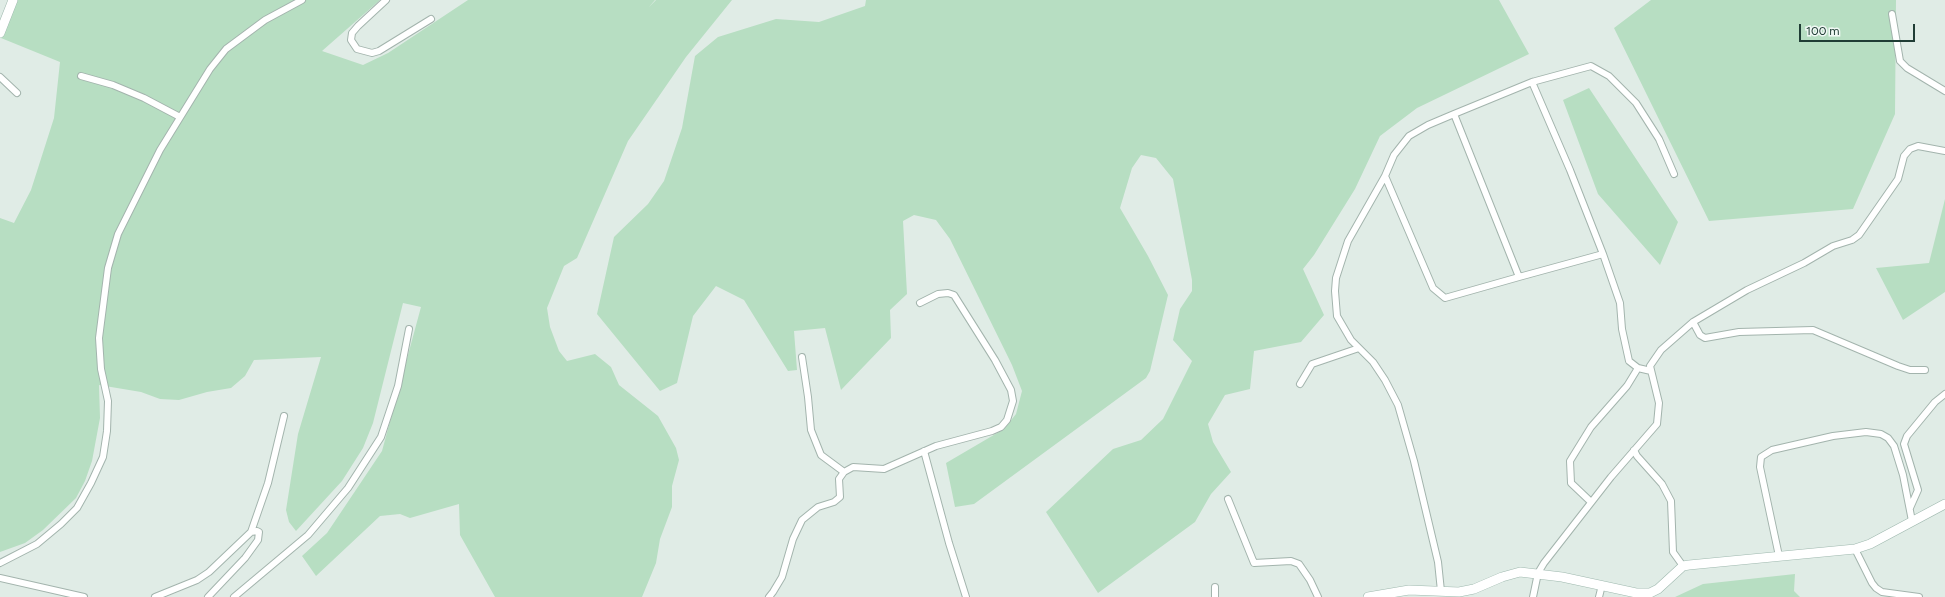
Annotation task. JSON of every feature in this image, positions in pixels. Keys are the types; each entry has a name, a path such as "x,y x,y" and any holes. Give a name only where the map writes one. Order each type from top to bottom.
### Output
{"street":[{"path":"0,33 13,0"},
{"path":"0,563 38,544 77,508 103,457 107,431 108,401 101,369 99,338 108,268 118,234 160,150 210,69 226,49 265,20 302,0"},
{"path":"386,0 352,33 351,40 357,49 372,53 379,51 431,19"},
{"path":"1892,14 1900,61 1906,68 1945,91"},
{"path":"1441,591 1438,562 1402,418 1393,394 1373,362 1351,340 1337,316 1335,291 1336,278 1348,241 1385,176 1394,155 1409,136 1428,125 1532,82 1591,66 1609,76 1636,103 1659,139 1674,174"},
{"path":"81,76 120,88 144,98 180,117"},
{"path":"0,77 17,93"},
{"path":"1532,82 1570,170 1603,254 1620,303 1622,329 1630,361 1638,368 1651,371"},
{"path":"1454,114 1520,277"},
{"path":"1533,597 1538,573 1591,502 1634,450 1658,424 1659,403 1650,366 1661,350 1693,322 1747,290 1804,263 1833,246 1852,240 1859,235 1898,179 1904,156 1910,149 1918,146 1945,151"},
{"path":"1385,176 1433,288 1445,298 1603,254"},
{"path":"768,597 773,592 782,577 793,539 802,520 818,507 834,502 840,497 840,479 844,472 853,467 884,469 924,451 955,440 992,431 1001,427 1007,420 1013,401 1011,390 1004,376 954,295 948,292 938,294 920,302"},
{"path":"1693,322 1700,335 1705,338 1739,332 1813,330 1898,366 1910,370 1924,370"},
{"path":"234,597 308,535 348,488 381,437 398,386 409,329"},
{"path":"1300,384 1312,364 1359,348"},
{"path":"802,357 811,430 821,455 828,462 844,472"},
{"path":"1591,502 1571,483 1570,461 1591,426 1627,386 1638,368"},
{"path":"1910,508 1918,490 1904,444 1907,436 1935,402 1945,394"},
{"path":"155,597 197,580 209,572 251,532 268,483 284,416"},
{"path":"1779,556 1760,467 1761,457 1772,450 1833,436 1866,432 1881,434 1888,438 1894,446 1903,475 1912,521"},
{"path":"1634,450 1662,484 1671,501 1673,552 1684,566"},
{"path":"924,451 949,543 966,597"},
{"path":"1228,499 1254,563 1291,561 1299,564 1310,580 1318,597"},
{"path":"1368,597 1410,590 1459,592 1474,589 1502,577 1520,572 1538,573 1636,593 1650,594 1658,589 1684,566 1855,549 1870,544 1945,504"},
{"path":"208,597 245,558 258,540 259,532 254,530 251,532"},
{"path":"1855,549 1876,588 1882,592 1919,597"},
{"path":"0,578 84,597"},
{"path":"1599,597 1602,586"},
{"path":"1215,587 1215,597"}],"green space":[{"path":"18,0 380,0 322,51 363,65 388,53 468,0 655,0 649,7 656,0 732,0 686,57 628,141 577,258 564,266 547,308 550,327 559,351 567,361 595,354 611,367 619,385 658,416 676,448 679,460 672,486 672,507 660,539 656,563 642,597 495,597 460,535 459,504 410,518 400,514 380,516 316,576 302,556 327,533 382,451 421,307 403,303 373,423 363,448 342,481 296,531 289,522 286,510 298,434 321,357 254,360 245,376 231,388 207,392 179,400 160,399 141,392 99,385 100,418 92,461 85,481 76,498 43,530 25,543 0,552 0,218 14,223 31,190 54,118 60,62 1,38"},
{"path":"866,0 1499,0 1529,54 1417,108 1380,136 1355,189 1314,255 1303,269 1324,315 1301,342 1254,351 1250,389 1225,395 1208,424 1213,442 1231,472 1211,494 1195,522 1098,593 1046,512 1113,449 1141,440 1163,419 1192,361 1173,340 1180,309 1192,291 1192,280 1173,179 1156,158 1141,155 1132,168 1120,208 1148,256 1168,295 1150,371 1146,378 974,504 955,507 946,463 1004,429 1016,414 1022,391 1012,365 950,239 936,220 914,215 903,221 907,294 890,310 891,338 841,390 825,328 794,331 797,370 788,371 744,300 716,286 693,316 677,383 660,391 597,314 614,237 648,204 664,181 682,128 695,56 718,37 776,19 819,22 865,6"},
{"path":"1651,0 1896,0 1895,114 1853,209 1709,221 1614,28"},
{"path":"1589,88 1678,222 1660,265 1598,194 1563,100"},
{"path":"1945,199 1945,292 1903,320 1876,268 1929,263"},
{"path":"1795,574 1794,591 1800,597 1675,597 1703,584"}]}
